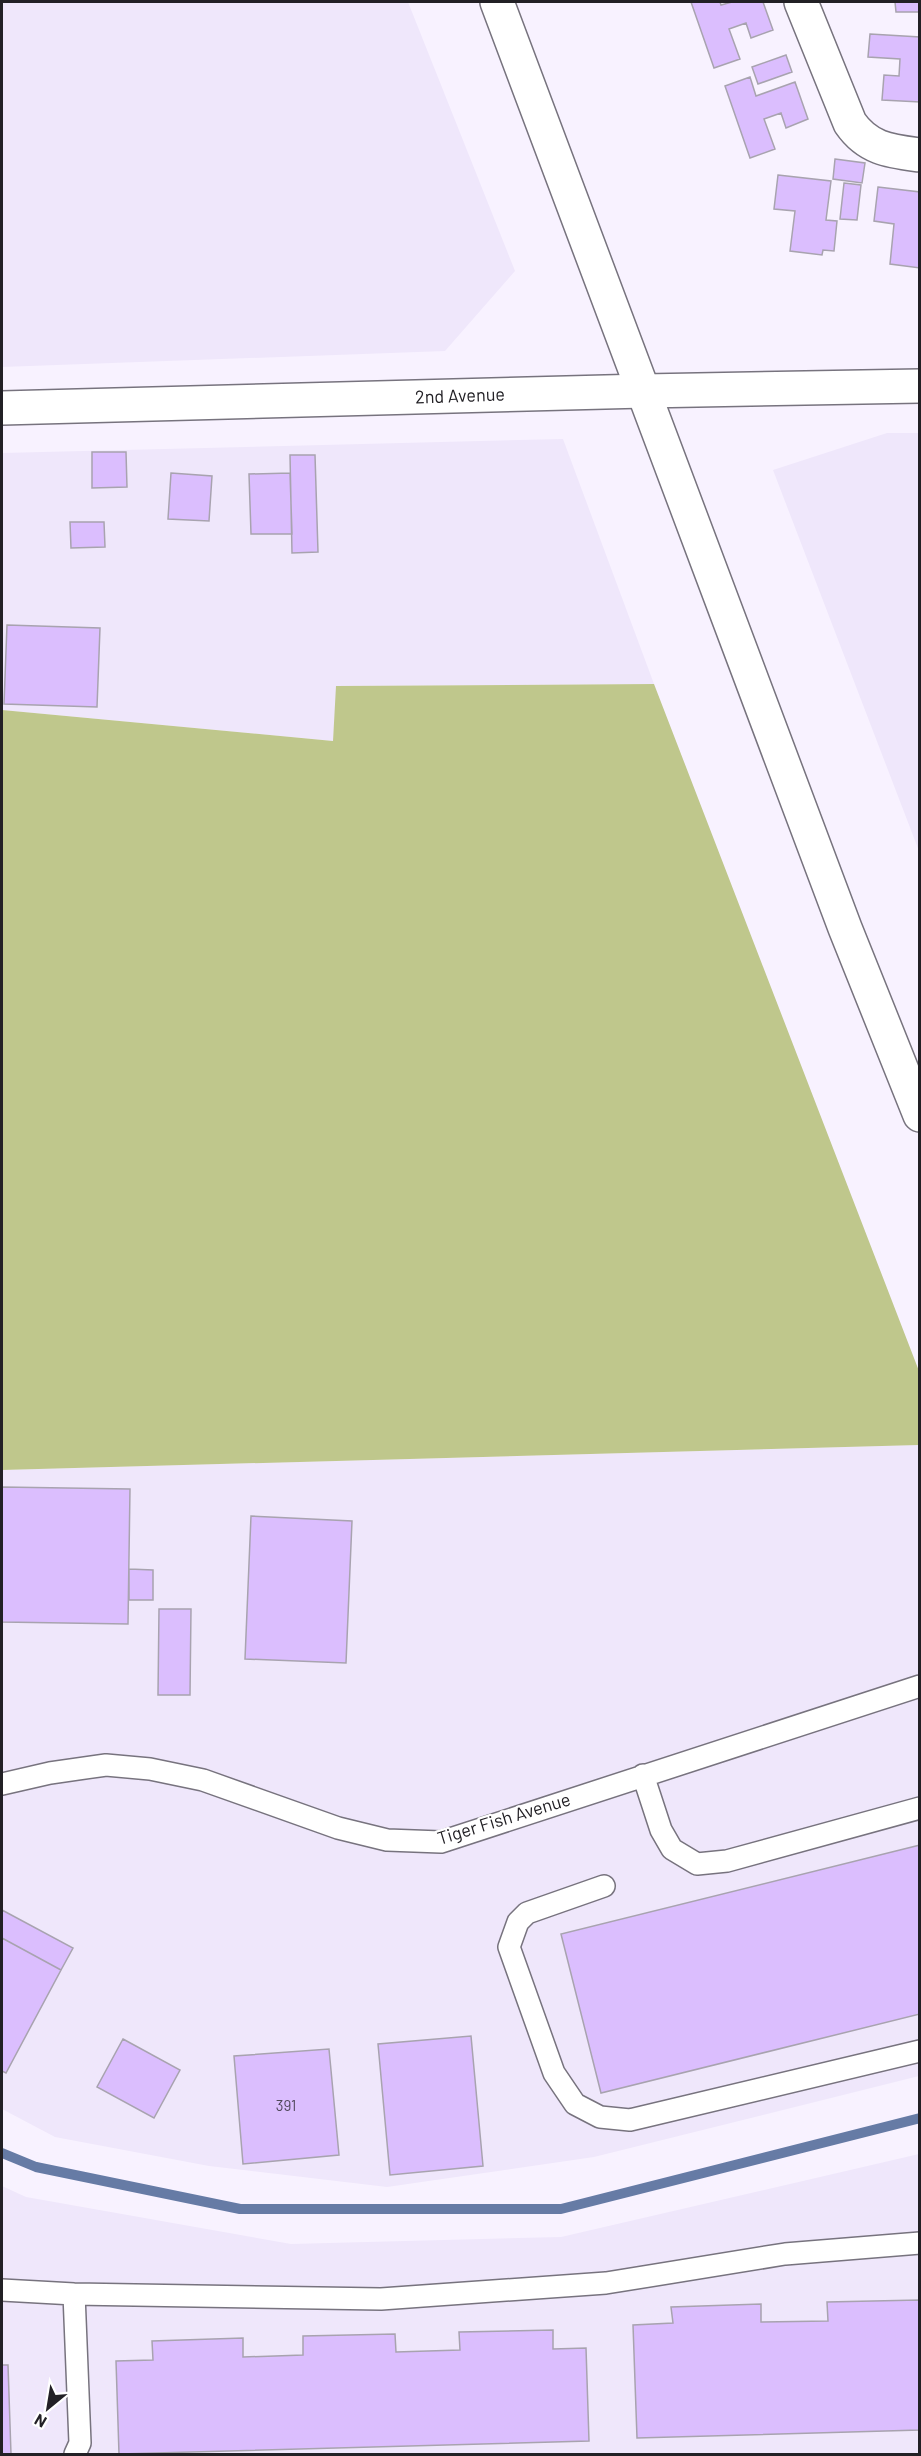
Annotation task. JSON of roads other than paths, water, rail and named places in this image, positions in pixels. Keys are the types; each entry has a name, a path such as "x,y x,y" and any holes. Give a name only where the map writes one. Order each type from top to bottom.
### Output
{"main road":[{"path":"497,2 833,894 920,1115"},
{"path":"801,2 850,123 860,138 894,151 920,155"},
{"name":"2nd Avenue","path":"2,408 920,386"}],"lane":[{"name":"Tiger Fish Avenue","path":"2,1784 50,1773 106,1765 150,1769 202,1780 357,1833 387,1840 441,1842 920,1686"},
{"path":"643,1775 661,1830 672,1849 697,1864 728,1861 920,1808"},
{"path":"604,1886 527,1913 518,1922 508,1947 554,2073 575,2104 600,2117 630,2120 920,2051"},
{"path":"2,2290 74,2294 381,2299 606,2283 785,2254 920,2243"},
{"path":"74,2294 80,2443 75,2454"}],"waterway":[{"path":"2,2153 36,2167 240,2209 561,2209 920,2118"}]}
